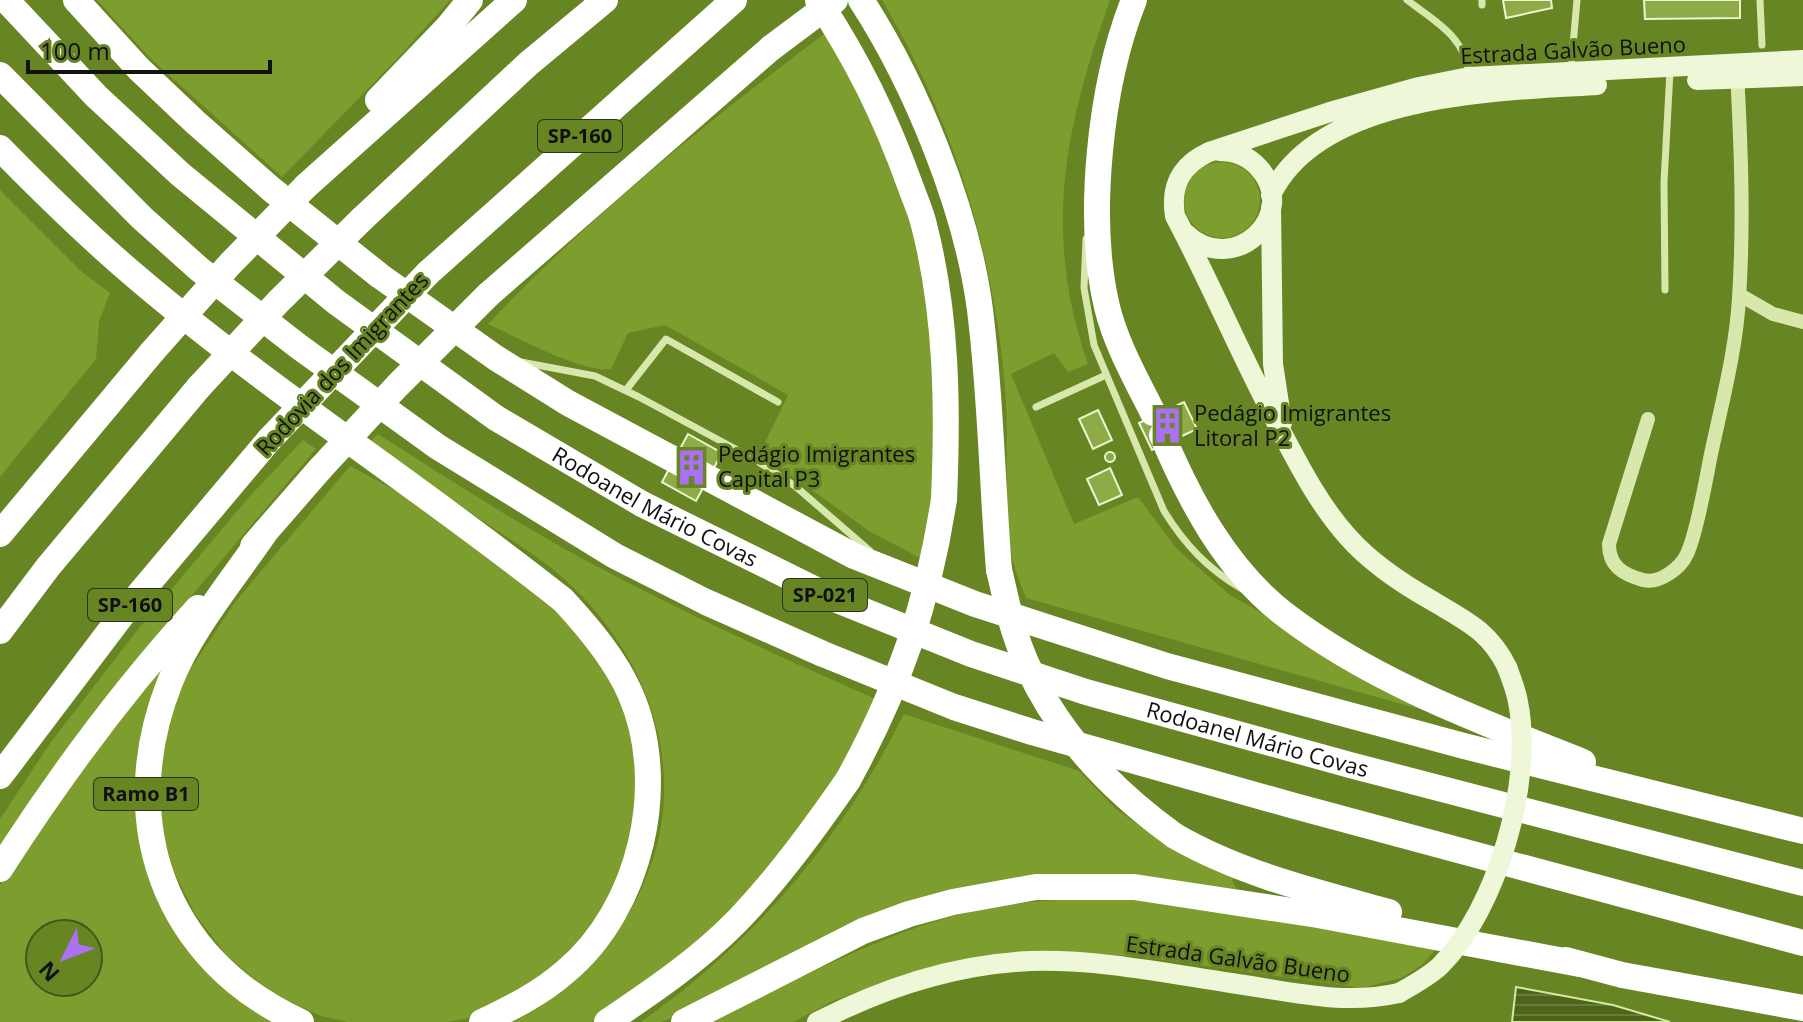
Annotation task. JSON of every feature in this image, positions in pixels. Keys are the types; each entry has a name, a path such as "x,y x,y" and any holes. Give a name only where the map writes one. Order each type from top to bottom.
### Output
{"highway":[{"name":"Rodoanel Mário Covas","path":"6,0 96,96 180,174 349,311 496,418 642,504 818,592 971,654 1086,692 1335,761 1803,883"},
{"path":"76,0 139,69 271,189 380,276 496,358 568,403 854,556 975,604 1167,666 1464,746 1803,831"},
{"path":"313,179 349,130 470,0"},
{"path":"0,534 230,264 313,179 514,0"},
{"path":"0,631 48,567 199,387 278,302 528,64 605,0"},
{"name":"Rodovia dos Imigrantes","path":"0,776 125,611 269,440 428,273 734,0"},
{"path":"607,1022 665,983 736,921 787,865 848,780 890,698 931,575 944,499 947,424 944,349 924,224 891,130 852,53 818,0"},
{"path":"0,869 95,731 160,649 397,386 488,295 771,48 835,0"},
{"path":"861,0 915,99 952,194 968,254 980,307 999,570 1014,632 1030,671 1069,737 1105,778 1136,808 1175,836 1220,860 1287,884 1622,975 1803,1008"},
{"path":"1134,0 1110,89 1101,155 1100,272 1108,310 1121,347 1193,502 1214,536 1248,579 1282,613 1390,680 1467,715 1664,794"},
{"name":"SP-021","path":"0,75 142,218 199,269 298,346 475,471 615,556 706,602 954,707 1032,732 1321,814 1803,943"},
{"path":"0,148 46,195 150,289 563,600 581,619 622,677 640,724 648,781 645,822 627,885 594,941 568,970 519,1004 482,1022"},
{"name":"Ramo B1","path":"264,534 188,646 170,680 148,758 148,826 173,905 204,949 257,999 301,1022"},
{"path":"684,1022 863,931 953,902 1036,887 1134,887 1318,915 1580,964"}],"main road":[{"name":"Estrada Galvão Bueno","path":"817,1022 847,1006 910,982 1030,961 1157,971 1323,998 1363,1000 1399,993 1438,968 1474,920 1504,850 1517,790 1521,723 1518,700 1507,667 1497,647 1481,632 1370,559 1348,538 1308,483 1183,230 1174,208 1175,184 1183,170 1195,159 1330,112 1419,87 1737,71 1803,60"},
{"name":"Estrada Galvão Bueno","path":"1737,71 1803,76"},
{"name":"Estrada Galvão Bueno","path":"1183,230 1194,241 1208,248 1224,250 1239,247 1253,239 1263,228 1280,175 1311,146 1332,133 1469,86"},
{"name":"Estrada Galvão Bueno","path":"1213,152 1240,154 1252,161 1262,172 1271,201 1273,364 1285,439"}],"street":[{"path":"1648,419 1609,544 1613,564 1646,581 1664,577 1687,554 1732,356 1740,295 1742,142 1737,71"},
{"path":"1740,295 1773,314 1803,322"}],"lane":[{"path":"1407,0 1458,43 1467,59 1469,86"},
{"path":"1571,79 1577,0"},
{"path":"1760,0 1762,45"},
{"path":"1665,290 1664,182 1670,75"},
{"path":"1089,206 1101,155"},
{"path":"1086,232 1084,288 1087,314 1106,375 1164,511 1197,557 1220,576 1282,613"},
{"path":"626,390 666,339 778,402"},
{"path":"496,358 583,373 626,390 770,468 893,571"},
{"path":"1036,407 1106,375"}],"shaded area":[{"path":"97,0 450,0 282,177 150,58"},
{"path":"882,0 1110,0 1081,92 1065,180 1063,224 1066,269 1074,316 1088,364 1068,372 1054,353 1011,374 1074,524 1138,497 1177,549 1230,595 1444,716 1026,598 1013,562 1009,536 1005,387 991,285 979,235 949,138 907,45"},
{"path":"824,34 853,77 877,124 897,174 923,279 934,386 934,491 920,558 869,531 760,453 788,395 665,325 628,333 611,369 599,369 567,360 488,324 608,208"},
{"path":"1215,162 1229,162 1243,168 1254,179 1260,200 1257,215 1249,227 1229,238 1215,238 1201,232 1190,221 1184,207 1184,193 1190,179 1201,168"},
{"path":"0,190 82,272 110,293 99,321 96,359 0,477"},
{"path":"378,434 581,558 728,632 878,700 849,759 758,888 629,999 592,1022 513,1022 560,992 599,956 629,913 641,889 662,823 664,783 660,745 651,707 636,671 616,638 591,606 563,578 537,557 368,444"},
{"path":"303,440 316,449 176,614 0,848 0,819 51,742 139,628 248,498"},
{"path":"350,466 402,494 539,587 624,693 645,786 623,883 575,953 508,1002 464,1019 448,1022 348,1022 321,1016 273,994 227,956 195,914 175,874 161,829 158,775 168,721 184,679 235,602"},
{"path":"193,623 151,703 161,895 286,1022 0,1022 0,885 30,839"},
{"path":"904,714 1079,771 1115,808 1159,840 1237,875 1232,880 1237,889 1192,884 1019,880 661,1022 641,1022 722,957 792,885 852,804"},
{"path":"1125,897 1438,947 1422,965 1401,978 1362,988 1135,956 1038,952 938,965 902,975 833,1001 793,1022 710,1022 839,959 939,920 1012,904"},
{"path":"1516,987 1613,1005 1670,1022 1512,1022"}],"building":[{"path":"1503,0 1551,0 1552,8 1506,18"},
{"path":"1644,0 1740,0 1740,18 1645,19"},
{"name":"Pedágio Imigrantes Litoral P2","path":"1184,402 1197,429 1152,450 1139,423"},
{"path":"1098,410 1112,440 1093,449 1079,419"},
{"name":"Pedágio Imigrantes Capital P3","path":"688,434 722,453 696,501 662,482"},
{"path":"1110,452 1115,457 1110,462 1105,457"},
{"path":"1110,468 1122,495 1099,505 1087,479"}],"place":[{"name":"Pedágio Imigrantes Litoral P2","path":"1168,426"},
{"name":"Pedágio Imigrantes Capital P3","path":"692,467"}]}
